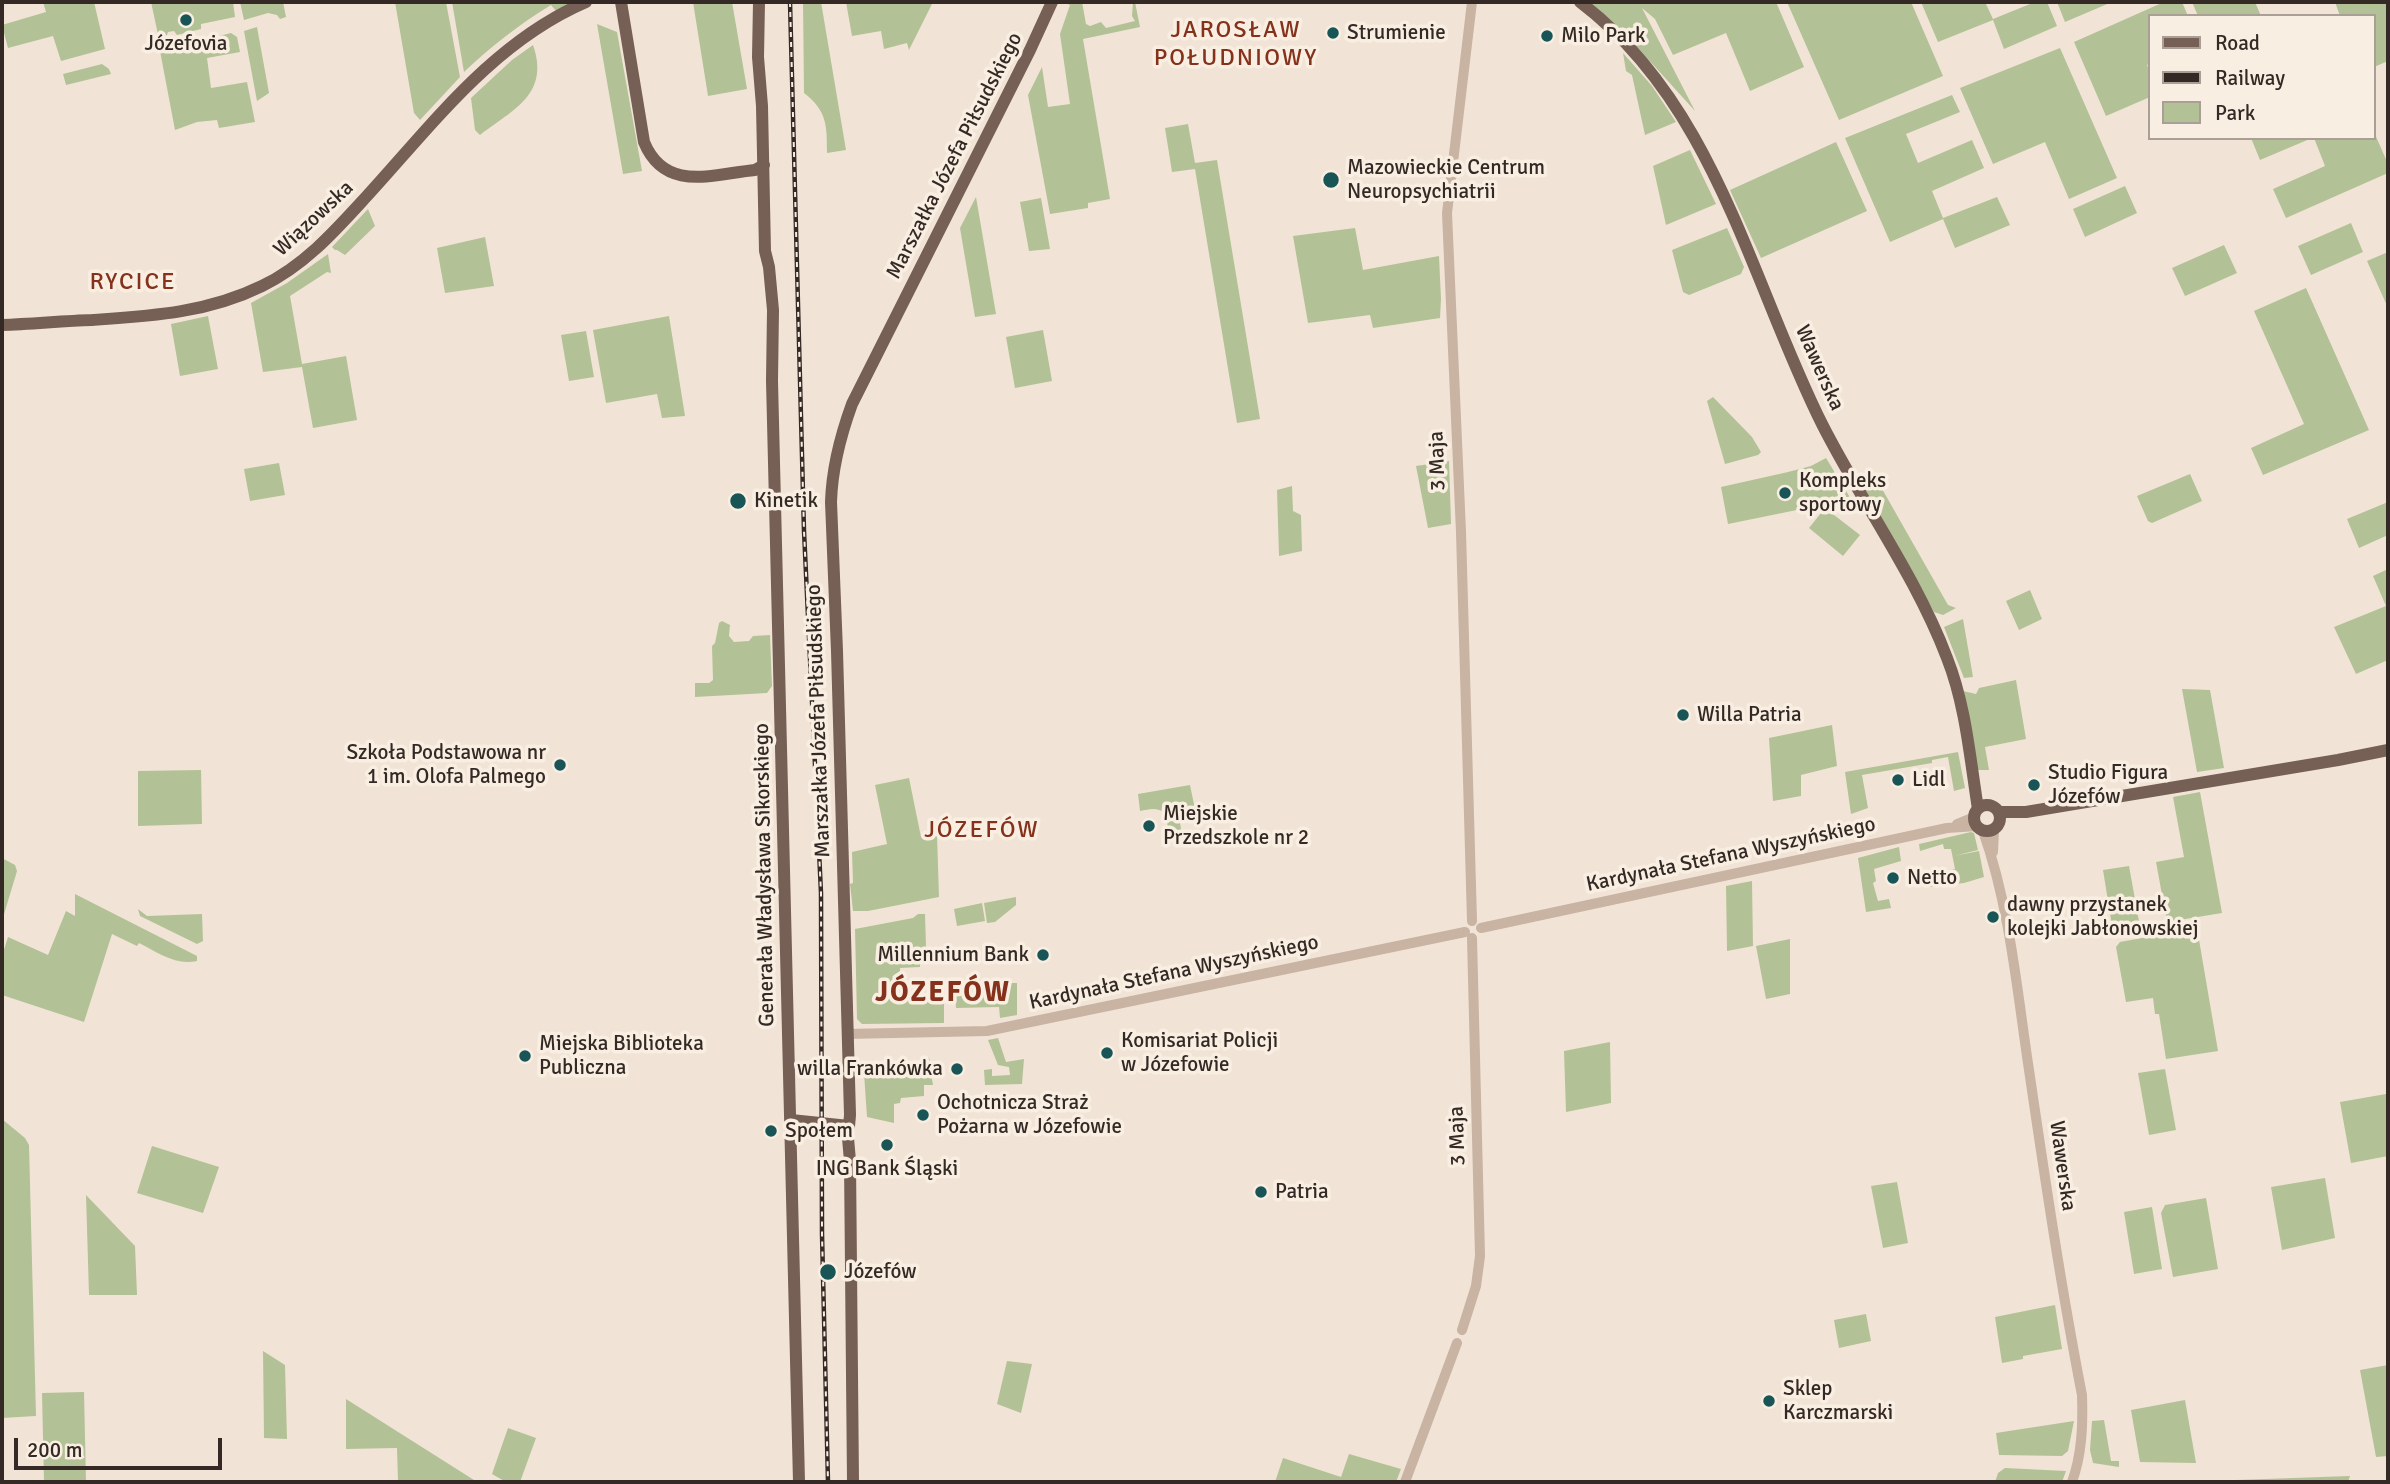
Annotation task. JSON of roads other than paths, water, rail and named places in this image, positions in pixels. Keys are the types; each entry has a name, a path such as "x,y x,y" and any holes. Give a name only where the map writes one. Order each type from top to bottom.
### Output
{"main road":[{"name":"Wiązowska","path":"2,325 179,313 225,302 276,278 329,237 465,88 501,54 549,20 586,2"},
{"path":"621,2 644,142 655,160 681,176 691,178 755,170 764,165"},
{"name":"Generała Władysława Sikorskiego","path":"759,2 758,52 762,106 765,256 769,267 773,310 778,632 799,1482"},
{"name":"Wawerska","path":"1580,2 1628,46 1660,82 1701,149 1821,422 1933,623 1949,661 1974,778 1987,819"},
{"name":"Marszałka Józefa Piłsudskiego","path":"853,1482 849,1126 831,502 834,467 847,419 863,380 1051,4"},
{"name":"Kardynała Stefana Wyszyńskiego","path":"1987,819 2388,750"},
{"path":"792,1120 849,1126"}],"street":[{"name":"3 Maja","path":"1472,2 1447,212 1461,532 1472,921"},
{"name":"Kardynała Stefana Wyszyńskiego","path":"1481,928 1987,819"},
{"name":"Wawerska","path":"1987,819 2015,969 2051,1221 2082,1395 2080,1450 2072,1482"},
{"path":"1472,921 1477,922 1481,928 1479,935 1469,935 1466,926 1472,921"},
{"name":"3 Maja","path":"1405,1482 1457,1343 1453,1334 1462,1330 1476,1286 1480,1256 1469,935"},
{"name":"Kardynała Stefana Wyszyńskiego","path":"846,1034 987,1031 1469,935"}],"railway":[{"path":"790,2 804,531 821,893 822,1234 828,1482"}],"place":[{"name":"Józefovia","path":"186,20"},
{"name":"Strumienie","path":"1333,33"},
{"name":"Milo Park","path":"1547,36"},
{"name":"Mazowieckie Centrum Neuropsychiatrii","path":"1331,180"},
{"name":"Kompleks sportowy","path":"1785,493"},
{"name":"Kinetik","path":"738,501"},
{"name":"Willa Patria","path":"1683,715"},
{"name":"Szkoła Podstawowa nr 1 im. Olofa Palmego","path":"560,765"},
{"name":"Lidl","path":"1898,780"},
{"name":"Studio Figura Józefów","path":"2034,785"},
{"name":"Miejskie Przedszkole nr 2","path":"1149,826"},
{"name":"Netto","path":"1893,878"},
{"name":"dawny przystanek kolejki Jabłonowskiej","path":"1993,917"},
{"name":"Millennium Bank","path":"1043,955"},
{"name":"Komisariat Policji w Józefowie","path":"1107,1053"},
{"name":"Miejska Biblioteka Publiczna","path":"525,1056"},
{"name":"willa Frankówka","path":"957,1069"},
{"name":"Ochotnicza Straż Pożarna w Józefowie","path":"923,1115"},
{"name":"Społem","path":"771,1131"},
{"name":"ING Bank Śląski","path":"887,1145"},
{"name":"Patria","path":"1261,1192"},
{"name":"Józefów","path":"828,1272"},
{"name":"Sklep Karczmarski","path":"1769,1401"}],"district":[{"name":"JAROSŁAW POŁUDNIOWY","path":"1236,45"},
{"name":"RYCICE","path":"133,283"},
{"name":"JÓZEFÓW","path":"982,831"},
{"name":"JÓZEFÓW","path":"943,994"}]}
